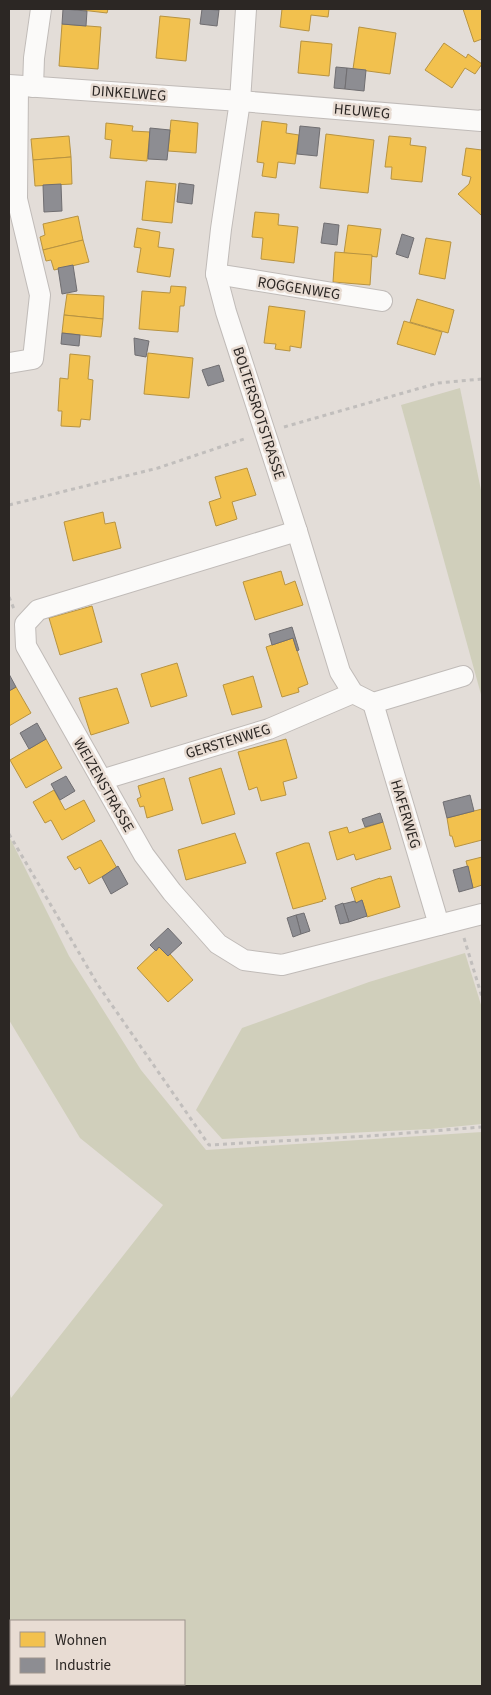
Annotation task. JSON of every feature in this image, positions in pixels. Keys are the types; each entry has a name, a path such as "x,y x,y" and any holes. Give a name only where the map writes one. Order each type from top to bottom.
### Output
{"street":[{"path":"9,363 33,359 40,295 17,199 20,86 34,58 41,9"},
{"name":"BOLTERSROTSTRASSE","path":"246,9 240,101 216,274 226,312 297,531 340,672 353,693"},
{"name":"DINKELWEG","path":"20,86 240,101"},
{"name":"HEUWEG","path":"240,101 482,121"},
{"name":"ROGGENWEG","path":"216,274 382,302"},
{"name":"WEIZENSTRASSE","path":"297,531 38,610 25,624 26,646 144,855 172,892 218,944 244,960 282,965 482,914"},
{"path":"353,693 373,703 463,676"},
{"name":"GERSTENWEG","path":"101,780 269,729 353,693"},
{"name":"HAFERWEG","path":"373,703 439,925"}],"path":[{"path":"9,834 98,985 208,1145 369,1136 482,1127"},
{"path":"459,921 482,997"}],"green space":[{"path":"460,388 482,495 482,698 401,405"},
{"path":"9,836 69,956 141,1070 206,1150 482,1132 482,1686 9,1686 9,1390 11,1398 163,1205 80,1138 9,1020"},
{"path":"465,953 482,1008 482,1124 431,1129 222,1139 196,1110 242,1028 369,982"}],"building: Wohnen":[{"path":"73,9 108,9 107,13"},
{"path":"282,9 329,9 328,17 311,15 309,31 280,27"},
{"path":"463,9 482,9 482,39 474,42"},
{"path":"160,16 190,19 186,61 156,58"},
{"path":"62,24 101,27 98,69 59,66"},
{"path":"359,27 396,33 390,74 353,69"},
{"path":"301,41 332,44 329,76 298,73"},
{"path":"444,43 466,58 468,54 482,64 475,74 465,68 452,88 425,70"},
{"path":"171,120 198,123 196,153 168,151"},
{"path":"262,121 287,124 286,133 299,135 295,164 278,162 276,178 262,176 264,163 257,162"},
{"path":"106,123 133,126 132,131 150,132 147,161 110,158 112,140 105,139"},
{"path":"326,134 374,140 368,193 320,188"},
{"path":"69,136 71,157 33,160 31,139"},
{"path":"389,136 411,138 410,145 426,147 422,182 391,179 392,167 385,167"},
{"path":"466,148 482,150 481,215 458,194 469,184 471,177 462,175"},
{"path":"71,157 72,184 35,186 33,160"},
{"path":"146,181 176,184 172,223 142,220"},
{"path":"255,212 279,214 278,225 298,227 294,263 261,259 263,238 252,237"},
{"path":"78,216 83,240 43,250 40,237 45,235 43,224"},
{"path":"348,225 381,229 377,257 344,253"},
{"path":"137,228 160,232 158,247 174,249 170,277 137,272 141,248 134,247"},
{"path":"426,238 451,242 445,279 419,274"},
{"path":"83,240 89,262 54,270 51,260 46,261 43,250"},
{"path":"335,252 372,255 370,285 333,282"},
{"path":"171,286 186,287 184,306 180,306 178,332 139,329 142,291 170,293"},
{"path":"67,294 104,296 103,319 64,315"},
{"path":"417,299 454,310 448,333 410,322"},
{"path":"269,306 305,311 301,348 290,346 290,351 275,349 276,344 264,343"},
{"path":"64,315 103,319 101,337 62,333"},
{"path":"404,321 442,332 435,355 397,344"},
{"path":"148,353 193,358 189,398 144,394"},
{"path":"70,354 90,356 88,379 93,380 90,420 81,419 80,427 61,426 62,411 58,411 60,378 68,379"},
{"path":"247,468 256,495 232,502 237,519 216,526 209,502 221,498 215,477"},
{"path":"103,512 105,524 115,522 121,548 73,561 64,522"},
{"path":"281,571 285,585 295,581 303,605 255,620 243,582"},
{"path":"92,606 102,642 60,655 49,618"},
{"path":"293,638 308,684 298,688 299,692 282,697 266,647"},
{"path":"177,663 187,696 151,707 141,674"},
{"path":"253,676 262,707 232,715 223,685"},
{"path":"16,687 31,713 9,726 9,691"},
{"path":"117,688 129,723 91,735 79,698"},
{"path":"46,739 62,768 26,788 10,760"},
{"path":"286,739 297,778 283,782 286,795 261,801 257,787 249,790 238,752"},
{"path":"221,768 235,814 202,824 189,778"},
{"path":"164,778 173,810 147,818 144,806 140,807 137,799 141,797 138,786"},
{"path":"54,790 65,810 84,800 95,821 62,840 51,820 45,823 33,802"},
{"path":"482,809 482,840 455,847 452,836 450,836 447,818"},
{"path":"383,822 391,849 356,860 354,854 337,860 329,832 347,827 349,833"},
{"path":"235,833 246,863 186,880 178,850"},
{"path":"101,840 117,868 89,884 80,867 75,870 67,857"},
{"path":"309,843 326,899 293,909 276,853"},
{"path":"482,857 482,885 473,888 466,861"},
{"path":"391,876 400,907 367,917 362,900 356,903 351,888"},
{"path":"159,947 168,956 170,954 193,980 168,1002 137,968"}],"building: Industrie":[{"path":"63,9 87,11 86,26 62,24"},
{"path":"202,9 219,10 217,26 200,24"},
{"path":"336,67 347,68 345,89 334,88"},
{"path":"347,68 366,70 364,91 345,89"},
{"path":"300,126 320,128 317,156 297,154"},
{"path":"150,128 170,130 167,160 148,159"},
{"path":"179,183 194,185 192,204 177,202"},
{"path":"61,184 62,211 44,212 43,185"},
{"path":"324,223 339,225 337,245 321,243"},
{"path":"402,234 414,238 408,258 396,254"},
{"path":"73,265 77,291 62,294 58,268"},
{"path":"62,333 80,335 79,346 61,344"},
{"path":"134,338 149,341 146,357 135,355"},
{"path":"219,365 224,381 208,386 202,370"},
{"path":"292,627 299,650 297,651 293,638 272,645 269,634"},
{"path":"9,674 16,687 9,691"},
{"path":"37,723 46,739 29,749 20,733"},
{"path":"66,776 75,791 60,800 51,784"},
{"path":"470,795 474,811 447,818 443,802"},
{"path":"380,813 383,822 365,827 362,819"},
{"path":"118,866 128,884 111,894 102,877"},
{"path":"468,866 473,888 459,892 453,870"},
{"path":"362,900 367,916 349,922 343,904 355,901 356,903"},
{"path":"343,903 349,922 340,924 335,906"},
{"path":"304,913 310,931 301,934 296,915"},
{"path":"296,915 301,934 293,937 287,918"},
{"path":"168,928 182,943 168,956 159,947 156,951 150,945"}]}
